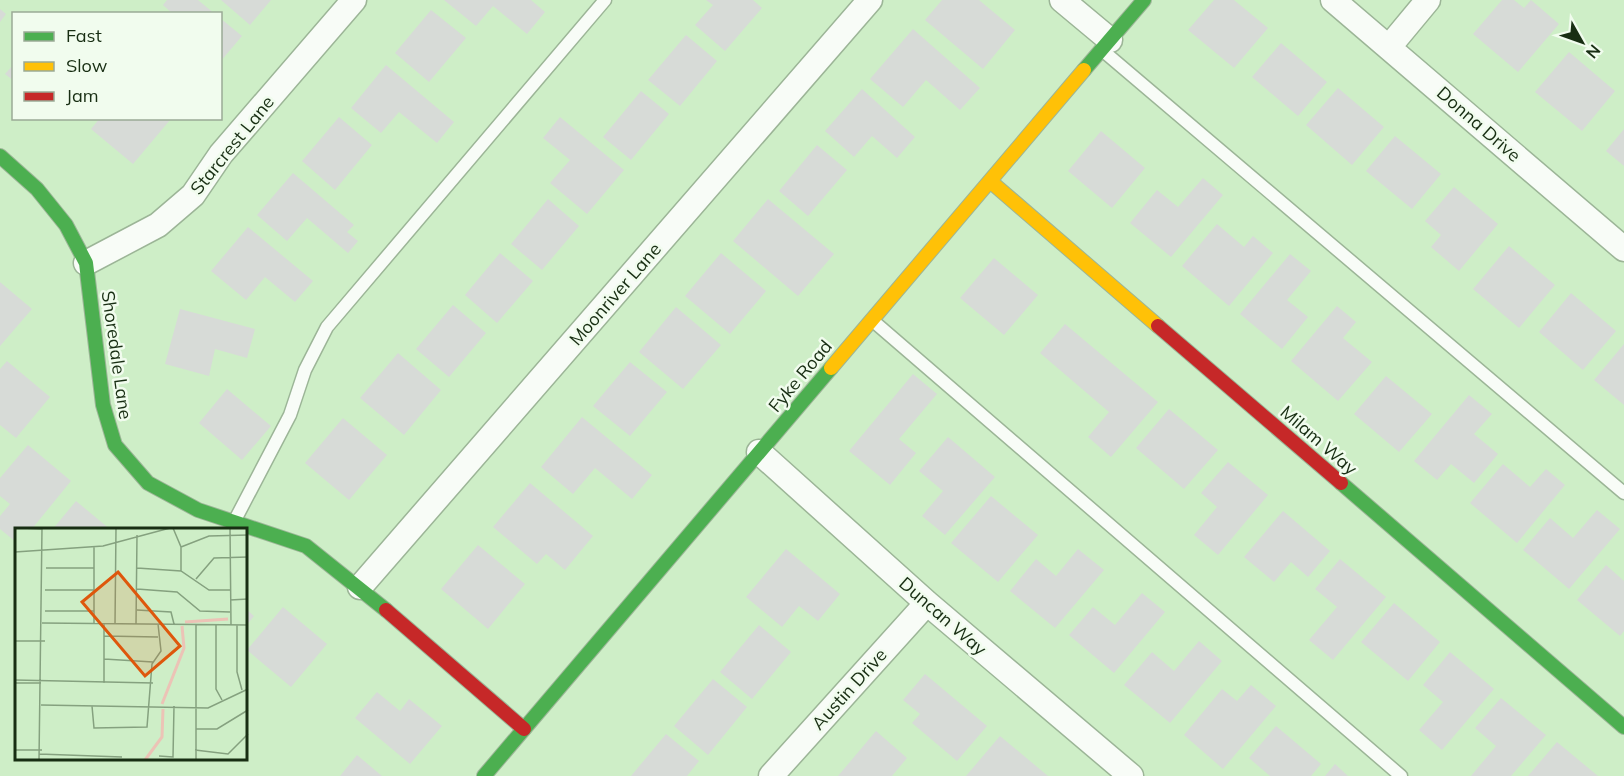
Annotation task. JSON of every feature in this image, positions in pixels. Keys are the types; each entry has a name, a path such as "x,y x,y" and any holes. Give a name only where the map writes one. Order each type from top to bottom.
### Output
{"street":[{"name":"Starcrest Lane","path":"86,263 158,225 193,195 221,154 354,0"},
{"name":"Moonriver Lane","path":"360,587 870,0"},
{"path":"1062,0 1106,45"},
{"name":"Fyke Road","path":"484,776 1144,0"},
{"name":"Donna Drive","path":"1333,0 1624,249"},
{"path":"1389,47 1428,0"},
{"name":"Shoredale Lane","path":"0,156 37,189 66,225 86,263 103,405 115,445 147,483 198,510 306,546 360,587 524,729"},
{"name":"Milam Way","path":"990,181 1624,727"},
{"name":"Duncan Way","path":"759,452 927,603 1131,776"},
{"name":"Austin Drive","path":"771,776 927,603"}],"lane":[{"path":"234,522 290,415 305,370 327,327 605,0"},
{"path":"1106,45 1624,493"},
{"path":"871,320 1401,776"}],"building":[{"path":"167,0 198,0 213,12 171,12 163,5"},
{"path":"221,0 271,0 250,25"},
{"path":"444,0 531,0 545,12 527,34 493,6 476,26"},
{"path":"706,0 753,0 762,8 725,51 695,25 713,5"},
{"path":"942,0 979,0 1015,30 983,69 925,20"},
{"path":"1214,0 1234,0 1268,28 1234,68 1188,30"},
{"path":"1502,0 1514,0 1524,8 1531,0 1559,24 1518,72 1473,34"},
{"path":"0,9 6,14 0,22"},
{"path":"431,10 466,38 429,82 395,53"},
{"path":"222,20 242,36 222,60"},
{"path":"913,29 980,88 960,110 926,80 903,107 870,79"},
{"path":"686,35 717,61 680,106 648,80"},
{"path":"1281,43 1327,82 1298,116 1252,77"},
{"path":"1569,52 1615,91 1582,131 1535,92"},
{"path":"386,65 454,122 437,143 399,112 381,133 351,108"},
{"path":"12,66 12,79 5,74"},
{"path":"1338,88 1384,127 1352,165 1306,125"},
{"path":"862,89 915,137 897,158 872,136 854,157 825,131"},
{"path":"641,91 669,114 631,160 603,137"},
{"path":"339,117 372,145 335,190 302,161"},
{"path":"560,117 624,170 587,214 550,183 570,160 543,138"},
{"path":"98,120 170,120 133,164 91,129"},
{"path":"1624,129 1624,166 1606,151"},
{"path":"1101,131 1145,168 1112,208 1068,171"},
{"path":"1395,136 1441,174 1412,209 1366,171"},
{"path":"817,145 847,170 808,216 779,191"},
{"path":"293,173 354,225 347,232 358,241 348,253 307,218 287,241 257,215"},
{"path":"1203,178 1223,195 1171,257 1130,223 1157,190 1178,207"},
{"path":"1454,187 1498,224 1459,271 1431,247 1441,235 1425,221"},
{"path":"548,199 579,226 542,270 511,244"},
{"path":"768,199 834,254 798,296 733,241"},
{"path":"1217,224 1244,247 1253,236 1273,253 1229,306 1182,266"},
{"path":"248,227 313,281 295,302 265,277 246,300 211,271"},
{"path":"1509,246 1555,285 1519,328 1473,289"},
{"path":"500,253 533,281 497,323 465,295"},
{"path":"721,253 766,291 730,334 685,296"},
{"path":"1290,254 1311,271 1287,300 1308,317 1282,349 1240,314"},
{"path":"994,258 1038,295 1004,335 960,298"},
{"path":"0,282 32,309 0,346"},
{"path":"1571,293 1616,331 1583,370 1539,332"},
{"path":"453,305 486,333 449,377 416,349"},
{"path":"1337,306 1356,322 1343,338 1372,362 1338,401 1291,361"},
{"path":"676,307 721,345 683,389 639,352"},
{"path":"180,309 255,329 247,358 215,349 209,376 165,364"},
{"path":"1065,324 1158,402 1111,457 1088,437 1109,412 1040,353"},
{"path":"1624,344 1624,405 1594,380"},
{"path":"398,353 441,390 404,435 360,398"},
{"path":"7,361 50,397 16,438 0,425 0,369"},
{"path":"630,362 667,392 630,436 593,406"},
{"path":"913,374 937,394 899,439 916,453 890,485 849,451"},
{"path":"1386,376 1432,414 1399,452 1354,414"},
{"path":"227,389 271,426 242,460 199,423"},
{"path":"1469,395 1492,414 1474,434 1498,454 1474,483 1451,464 1437,480 1414,461"},
{"path":"1169,409 1218,450 1184,489 1136,448"},
{"path":"582,417 652,475 632,499 595,468 573,494 541,467"},
{"path":"343,418 387,455 349,500 305,463"},
{"path":"948,437 995,477 945,535 922,516 943,491 919,471"},
{"path":"28,445 71,481 33,528 15,528 15,541 0,529 0,516 10,504 0,496 0,478"},
{"path":"1228,462 1268,495 1218,555 1194,535 1217,507 1201,493"},
{"path":"1503,464 1530,487 1546,469 1565,485 1517,543 1470,503"},
{"path":"530,483 593,536 565,570 546,554 537,564 493,527"},
{"path":"991,496 1038,535 998,582 951,543"},
{"path":"76,501 109,528 54,528"},
{"path":"1597,510 1620,529 1569,589 1523,550 1550,518 1573,538"},
{"path":"1283,511 1330,551 1308,577 1291,562 1274,582 1244,557"},
{"path":"478,545 525,584 488,629 441,589"},
{"path":"786,549 840,594 818,621 799,606 782,627 746,597"},
{"path":"1078,549 1104,570 1055,628 1010,591 1036,559 1056,576"},
{"path":"1340,559 1386,597 1333,660 1309,640 1337,607 1315,589"},
{"path":"1606,565 1624,581 1624,631 1620,636 1577,600"},
{"path":"1142,593 1165,612 1114,673 1069,635 1093,607 1115,625"},
{"path":"1394,603 1440,642 1408,681 1361,642"},
{"path":"283,607 327,644 291,687 248,649"},
{"path":"248,611 254,616 248,624"},
{"path":"759,625 791,652 752,699 720,672"},
{"path":"1199,641 1222,661 1170,723 1124,685 1152,652 1174,671"},
{"path":"1450,652 1494,689 1442,750 1419,730 1443,702 1423,685"},
{"path":"925,674 987,726 957,761 912,723 920,714 903,700"},
{"path":"713,679 747,707 708,755 674,726"},
{"path":"1251,685 1276,706 1223,769 1184,735 1222,689 1237,701"},
{"path":"377,692 400,711 409,699 442,726 410,764 355,718"},
{"path":"1501,698 1546,735 1511,776 1471,776 1496,746 1475,728"},
{"path":"1276,726 1321,764 1311,776 1270,776 1249,758"},
{"path":"876,731 907,758 892,776 838,776"},
{"path":"666,734 699,761 687,776 631,776"},
{"path":"1000,736 1048,776 966,776"},
{"path":"1557,742 1598,776 1528,776"},
{"path":"357,755 382,776 340,776"},
{"path":"1335,764 1348,776 1325,776"}],"traffic: fast":[{"path":"1084,70 1144,0"},
{"path":"0,156 37,189 66,225 86,263 103,405 115,445 148,483 198,510 306,546 386,610"},
{"path":"484,776 831,368"},
{"path":"1341,483 1624,727"}],"traffic: slow":[{"path":"831,368 1084,70"},
{"path":"990,181 1158,326"}],"traffic: jam":[{"path":"1158,326 1341,483"},
{"path":"386,610 524,729"}]}
